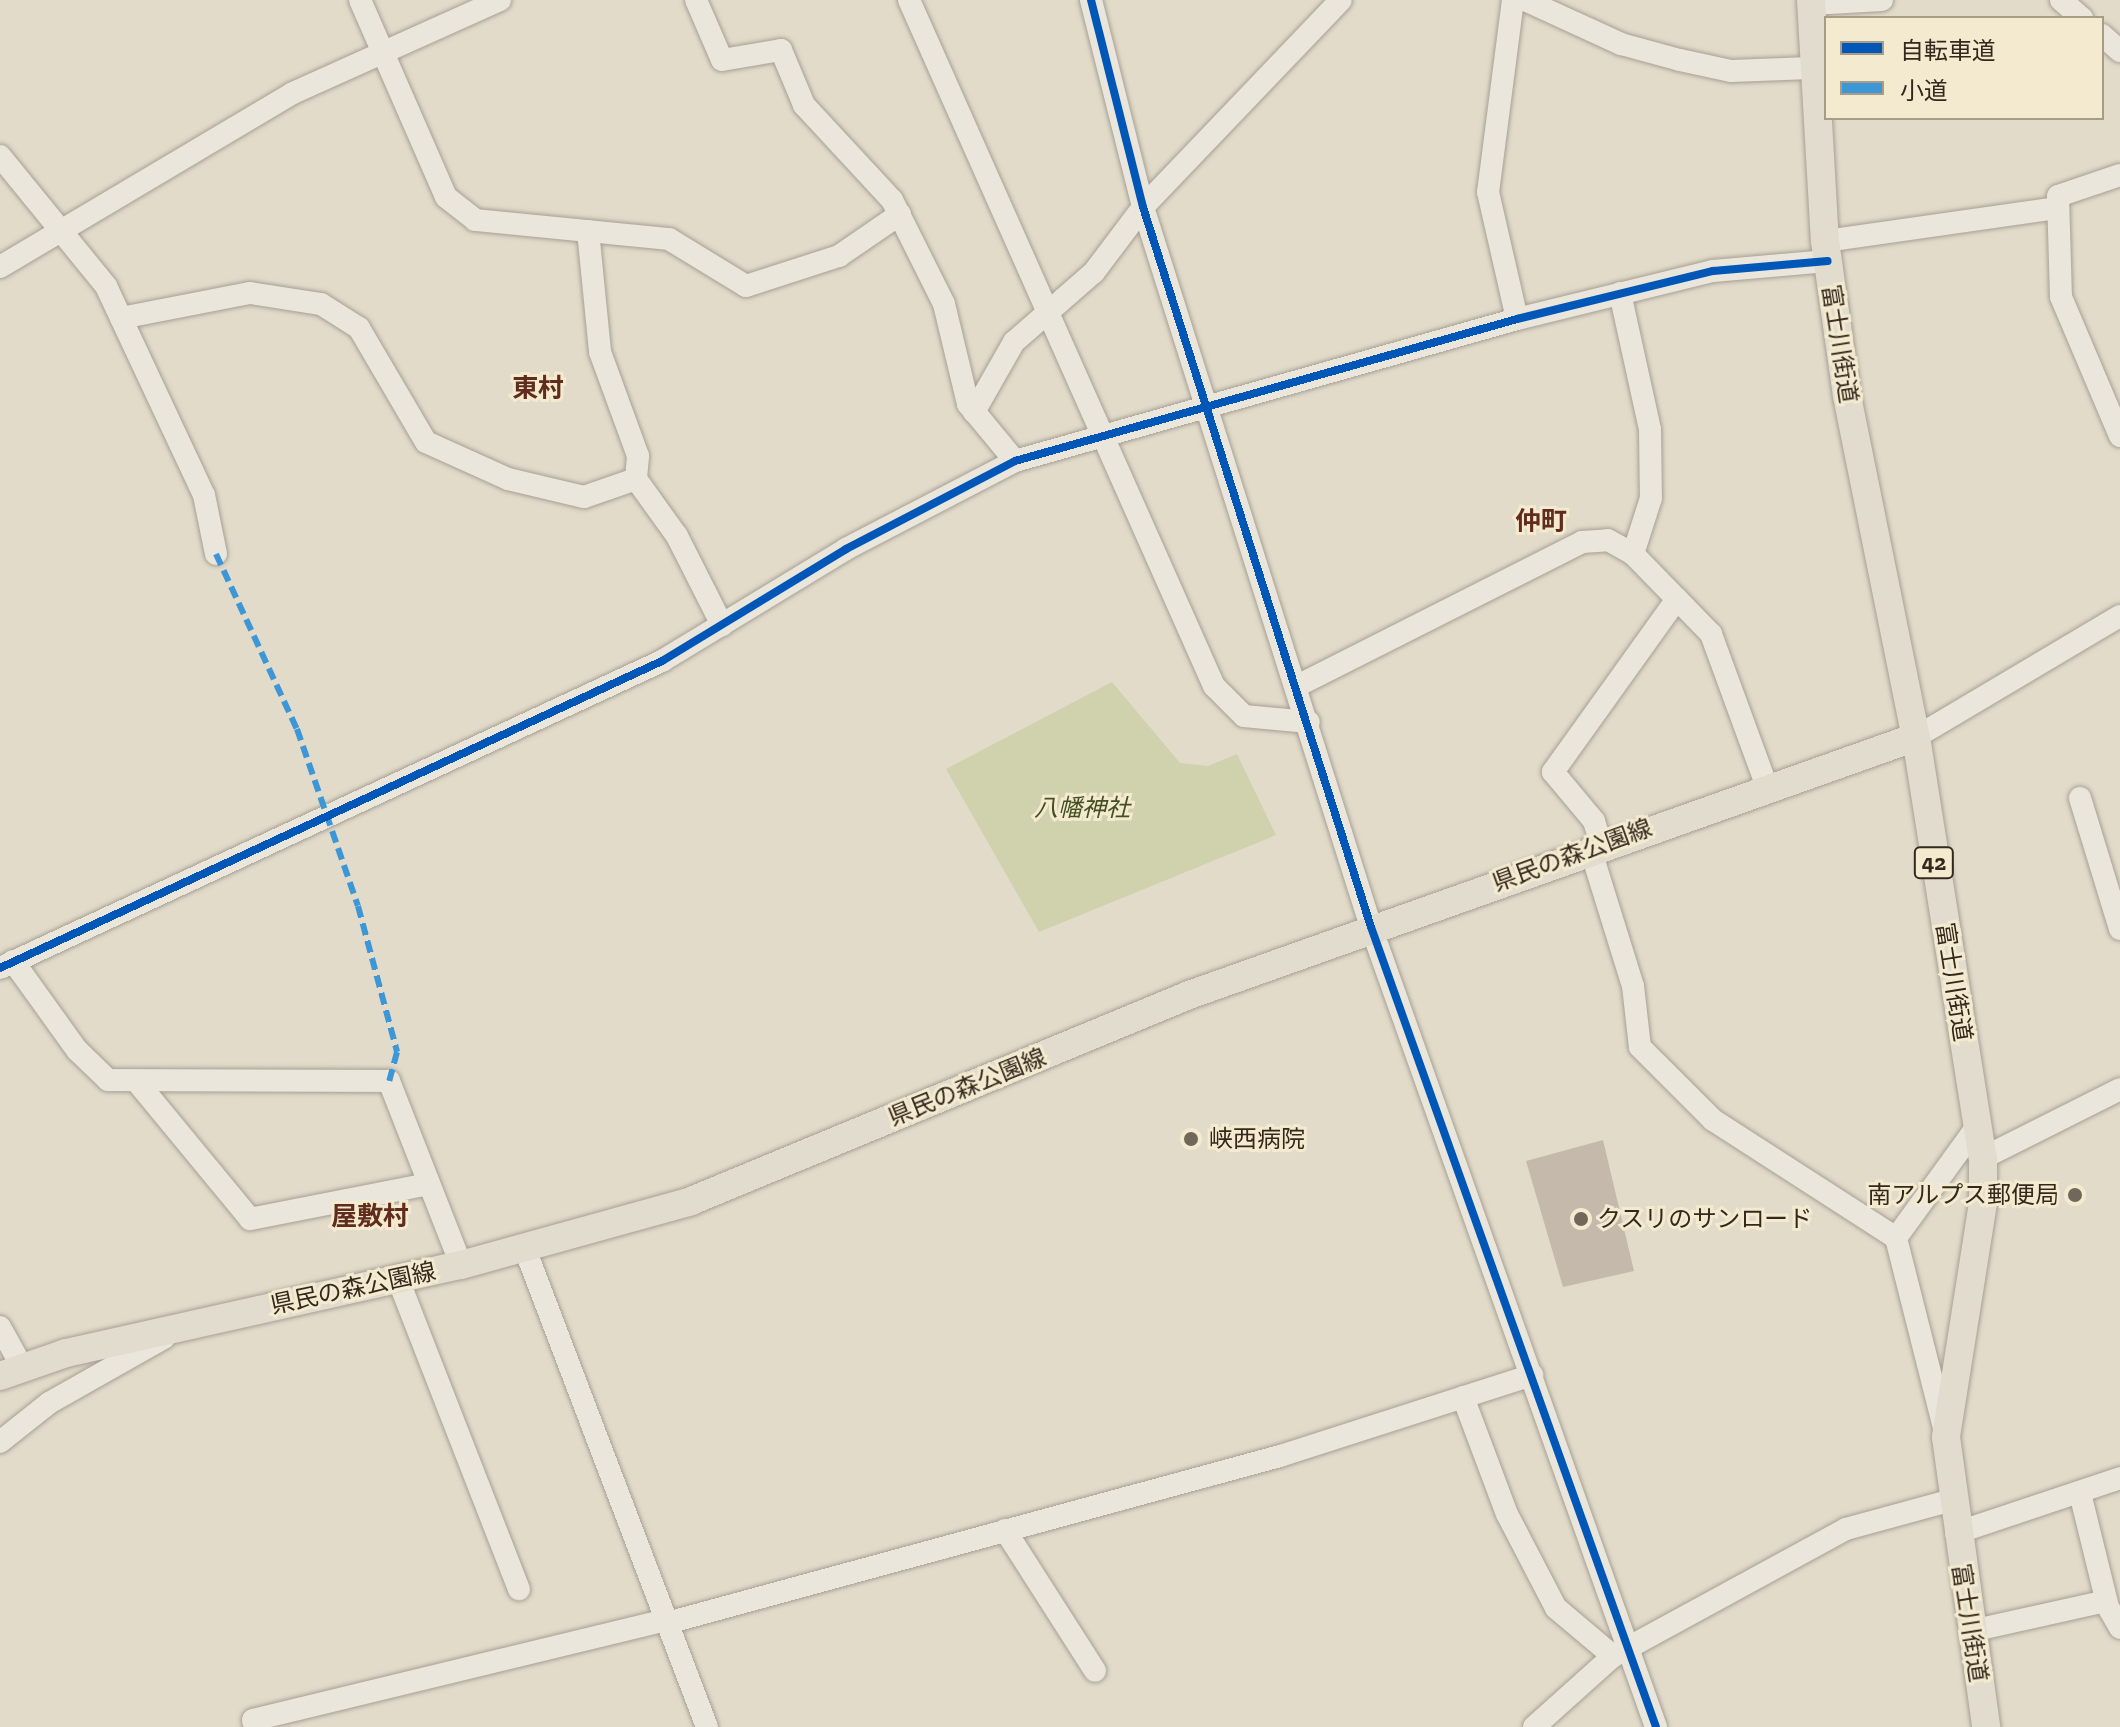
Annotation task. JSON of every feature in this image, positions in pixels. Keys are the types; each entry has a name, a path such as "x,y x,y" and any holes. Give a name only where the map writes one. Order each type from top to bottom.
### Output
{"main road":[{"name":"富士川街道","path":"1811,2 1811,68 1826,251 1916,737 1983,1158 1983,1203 1946,1437 1956,1533 1986,1727"},
{"name":"県民の森公園線","path":"11,1372 200,1320 525,1249 691,1201 1371,927 1766,784 1916,737"}],"street":[{"path":"360,0 379,52 446,197 475,220 669,239 746,286 839,256 900,214"},
{"path":"0,267 293,93 500,0"},
{"path":"696,0 722,60 781,50 804,105 900,214 944,304 954,367 974,412 1015,461"},
{"path":"909,0 1097,435 1226,706 1264,722 1309,722"},
{"path":"1091,0 1143,207 1299,685 1371,927 1532,1375 1621,1654 1656,1727"},
{"path":"974,412 1014,342 1094,272 1143,207 1341,0"},
{"path":"1513,0 1488,192 1517,319"},
{"path":"1525,0 1621,44 1680,60 1731,71 1811,68"},
{"path":"1811,2 1882,0"},
{"path":"2061,0 2080,16"},
{"path":"0,156 106,286 204,495 216,554"},
{"path":"2117,424 2061,297 2058,196 2120,175"},
{"path":"461,1265 389,1081 138,1083 108,1080 77,1050 7,964 440,770 722,625 846,549 1015,461 1097,435 1620,293 1713,271 2058,208"},
{"path":"588,231 600,352 638,456 636,479 677,536 722,625"},
{"path":"121,318 250,293 321,304 359,328 426,442 508,479 584,497 636,479"},
{"path":"1620,293 1650,430 1651,498 1633,554"},
{"path":"1299,685 1582,542 1608,540 1633,554 1711,634 1766,784"},
{"path":"1677,599 1553,772 1594,821 1596,846 1633,986 1640,1047 1713,1120 1896,1238 1946,1437"},
{"path":"1916,737 2120,616"},
{"path":"2080,798 2120,929"},
{"path":"138,1083 250,1219 429,1184"},
{"path":"1983,1158 2120,1089"},
{"path":"1896,1238 1978,1125"},
{"path":"525,1249 707,1727"},
{"path":"398,1279 519,1589"},
{"path":"0,1442 49,1403 200,1320"},
{"path":"0,1327 11,1372"},
{"path":"255,1727 253,1720 667,1621 1280,1456 1532,1375"},
{"path":"1463,1397 1507,1514 1556,1608 1621,1654"},
{"path":"1956,1533 2120,1478"},
{"path":"2080,1493 2106,1601 2120,1628"},
{"path":"1534,1727 1621,1654 1846,1529 1952,1500"},
{"path":"1005,1530 1095,1671"},
{"path":"1971,1631 2106,1601"}],"green space":[{"name":"八幡神社","path":"1112,682 1180,763 1208,766 1237,754 1276,835 1039,932 946,769"}],"building":[{"path":"1603,1140 1634,1271 1563,1287 1526,1161"}],"marked path":[{"path":"216,554 297,729 358,906 397,1052 389,1081"}],"cycle path":[{"path":"1091,0 1143,207 1371,927 1656,1727"},
{"path":"0,968 662,661 846,549 1015,461 1517,319 1713,271 1828,261"}],"place":[{"name":"峡西病院","path":"1191,1139"},
{"name":"南アルプス郵便局","path":"2075,1195"},
{"name":"クスリのサンロード","path":"1581,1219"}],"district":[{"name":"東村","path":"538,389"},
{"name":"仲町","path":"1541,522"},
{"name":"屋敷村","path":"370,1217"}]}
